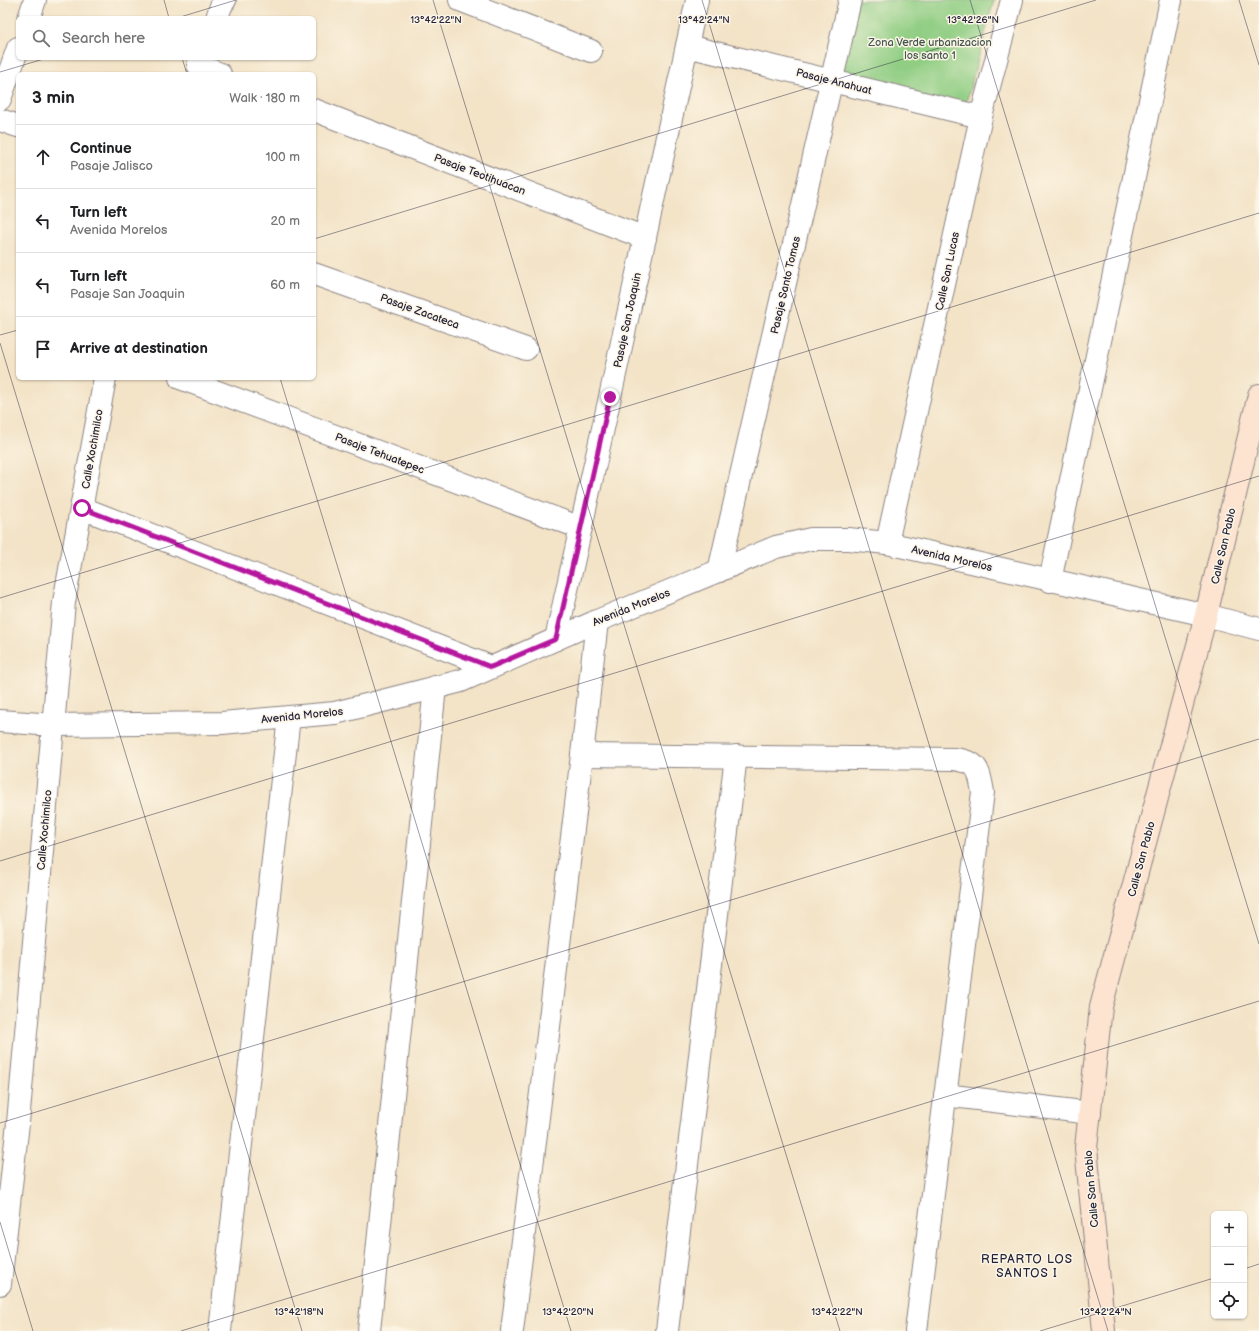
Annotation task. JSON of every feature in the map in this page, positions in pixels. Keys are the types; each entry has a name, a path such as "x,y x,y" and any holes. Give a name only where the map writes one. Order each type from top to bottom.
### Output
{"street":[{"path":"30,16 35,0"},
{"path":"217,16 225,0"},
{"path":"460,0 591,51"},
{"name":"Pasaje San Joaquin","path":"556,639 697,0"},
{"name":"Pasaje Santo Tomas","path":"719,571 850,0"},
{"name":"Calle San Lucas","path":"887,543 981,116 1012,0"},
{"path":"1050,580 1171,0"},
{"name":"Pasaje Anahuat","path":"687,46 981,116"},
{"path":"0,99 16,54"},
{"path":"198,66 214,72"},
{"name":"Pasaje Teotihuacan","path":"316,111 645,238"},
{"path":"0,120 16,125"},
{"name":"Pasaje Zacateca","path":"316,275 526,349"},
{"name":"Calle Xochimilco","path":"0,1284 18,1123 64,602 105,380"},
{"name":"Pasaje Tehuatepec","path":"185,380 581,528"},
{"name":"Calle San Pablo","path":"1104,1331 1086,1148 1101,1007 1206,615 1259,395"},
{"path":"82,508 491,667"},
{"name":"Avenida Morelos","path":"0,721 53,725 222,723 335,713 461,681 597,621 776,547 811,539 848,539 887,543 1206,615 1259,629"},
{"path":"512,1331 597,621"},
{"path":"369,1331 435,687"},
{"path":"220,1331 289,717"},
{"path":"582,755 955,759 971,763 976,767 983,792 916,1331"},
{"path":"667,1331 736,756"},
{"path":"945,1095 1090,1112"}],"green space":[{"name":"Zona Verde urbanizacion los santo 1","path":"854,0 994,0 965,107 836,75"}],"district":[{"name":"REPARTO LOS SANTOS I","path":"1027,1266"}],"route":[{"path":"82,508 491,667 556,639 610,397"}]}
